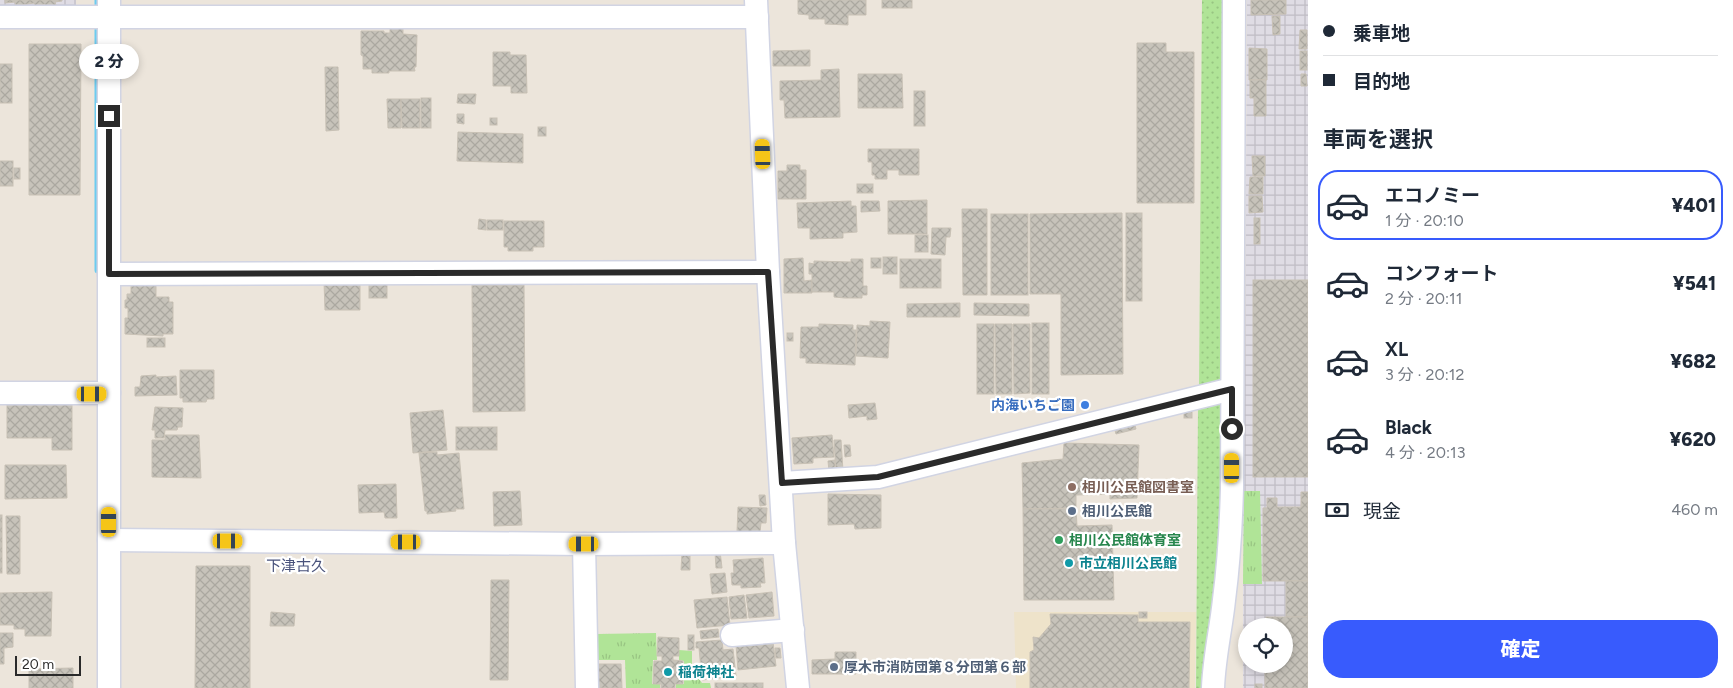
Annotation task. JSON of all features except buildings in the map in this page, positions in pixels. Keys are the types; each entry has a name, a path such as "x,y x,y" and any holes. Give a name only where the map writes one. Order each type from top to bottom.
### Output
{"street":[{"path":"1213,688 1214,667 1230,548 1234,0"},
{"path":"0,17 103,13 757,8 768,272 782,483 784,543 798,688"},
{"path":"103,13 109,274 102,394 109,540 109,688"},
{"path":"109,274 768,272"},
{"path":"782,483 878,477 1232,389"},
{"path":"0,393 102,394"},
{"path":"109,540 584,544 784,543"},
{"path":"584,544 587,688"},
{"path":"732,635 792,630"}],"shaded area":[{"path":"0,0 76,0 76,9 0,9"},
{"path":"1247,0 1308,0 1308,688 1243,688 1243,673 1293,673 1293,618 1243,618 1243,433 1245,389"},
{"path":"1014,612 1196,612 1195,688 1016,688"}],"green space":[{"path":"1202,0 1222,0 1221,386 1199,391"},
{"path":"1222,404 1221,567 1204,688 1196,688 1198,405"},
{"path":"1244,491 1260,491 1262,584 1243,584"},
{"path":"656,633 657,660 653,660 652,684 660,684 660,688 626,688 625,660 597,660 597,634"},
{"path":"679,650 692,651 692,670 702,683 710,683 711,688 676,688 676,684 684,684 684,661 679,660"}],"waterway":[{"path":"98,0 98,270"}],"place":[{"name":"内海いちご園","path":"1085,405"},
{"name":"相川公民館図書室","path":"1072,487"},
{"name":"相川公民館","path":"1072,511"},
{"name":"相川公民館体育室","path":"1059,540"},
{"name":"市立相川公民館","path":"1069,563"},
{"name":"厚木市消防団第８分団第６部","path":"834,667"},
{"name":"稲荷神社","path":"668,672"}],"district":[{"name":"下津古久","path":"296,566"}],"route":[{"path":"109,116 109,274 768,272 782,483 878,477 1232,389 1232,429"}]}
